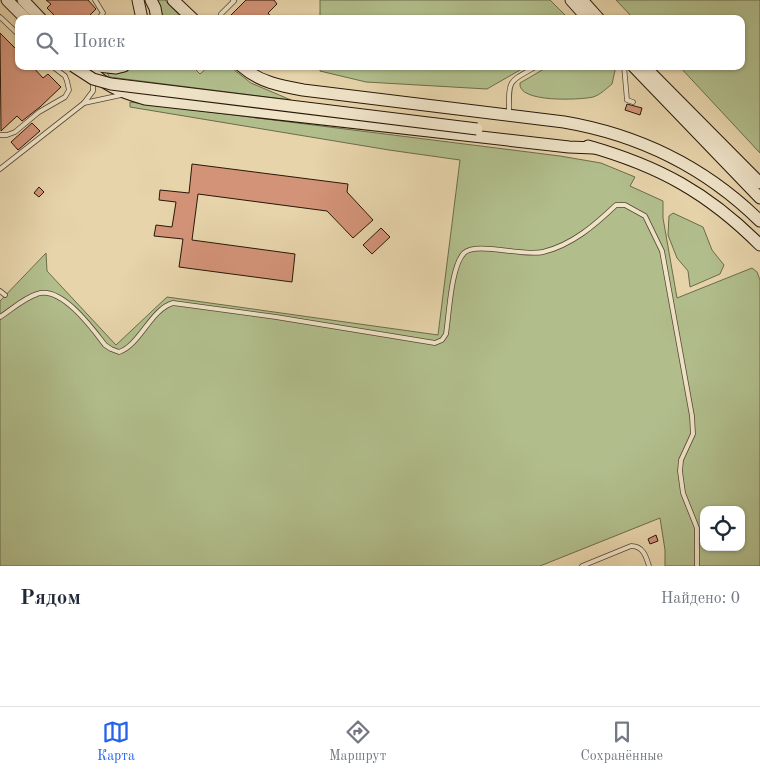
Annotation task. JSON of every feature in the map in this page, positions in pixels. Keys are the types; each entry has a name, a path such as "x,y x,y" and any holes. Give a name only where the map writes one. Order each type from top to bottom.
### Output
{"main road":[{"path":"6,0 22,15"},
{"path":"23,0 37,15"},
{"path":"138,0 141,15"},
{"path":"151,0 156,15"},
{"path":"174,0 189,15"},
{"path":"571,0 584,15"},
{"path":"582,0 595,15"},
{"path":"79,70 93,79 112,84 477,129 580,144 619,155 696,191 722,210 760,245"},
{"path":"92,70 96,77 113,88 145,99 550,145 594,148"},
{"path":"246,70 269,83 303,90 509,115 591,127 618,134 646,144 700,172 734,196 760,221"},
{"path":"637,70 760,198"},
{"path":"648,70 760,183"}],"lane":[{"path":"95,0 104,13 102,15"},
{"path":"221,15 233,0"},
{"path":"0,17 15,31"},
{"path":"0,135 15,132 39,112 66,97 69,90 67,80 57,70"},
{"path":"0,169 90,97 94,87 91,70"},
{"path":"509,115 509,88 511,82 530,70"},
{"path":"624,70 627,100 633,102"},
{"path":"84,103 127,94"},
{"path":"0,317 37,294 52,294 66,302 79,314 106,346 119,352 127,347 160,311 173,303 435,342 442,340 446,334 456,266 466,251 482,248 526,254 542,252 587,232 616,205 625,205 642,213 646,218 664,255 694,434 681,460 680,471 684,493 697,528 697,566"},
{"path":"0,291 5,296"},
{"path":"582,566 631,546 637,546 642,550 649,566"}],"green space":[{"path":"157,0 165,0 179,15 162,15"},
{"path":"320,0 550,0 565,15 320,15"},
{"path":"616,0 760,0 760,153 683,70 745,70 745,15 630,15"},
{"path":"196,70 200,74 204,70 234,70 251,83 291,100 109,77 107,72"},
{"path":"520,70 487,89 366,82 320,71"},
{"path":"542,70 615,70 612,84 593,97 550,99 538,97 528,94 522,89 520,83"},
{"path":"130,102 560,156 601,163 635,177 630,186 663,201 663,218 677,298 752,268 757,272 760,280 760,566 665,566 665,550 660,518 540,566 0,566 0,301 46,253 47,271 116,345 167,297 438,335 460,160 130,107"},
{"path":"673,213 703,227 712,250 724,265 720,274 690,287 688,271 677,258 668,235 669,216"}],"building":[{"path":"46,0 88,0 96,9 90,15 54,15 47,8 51,4"},
{"path":"246,0 274,0 277,4 268,13 270,15 231,15"},
{"path":"0,33 15,48 15,70 36,70 43,78 48,74 61,87 22,121 17,116 1,131"},
{"path":"627,104 642,108 640,115 625,110"},
{"path":"32,123 40,131 18,150 11,142"},
{"path":"192,164 348,184 347,192 373,220 353,238 327,211 198,194 192,240 295,254 292,282 179,267 183,239 154,236 156,225 172,227 176,202 159,200 160,190 189,193"},
{"path":"39,187 44,192 39,197 34,193"},
{"path":"381,228 390,237 372,254 363,245"},
{"path":"656,535 658,541 650,544 648,539"}]}
